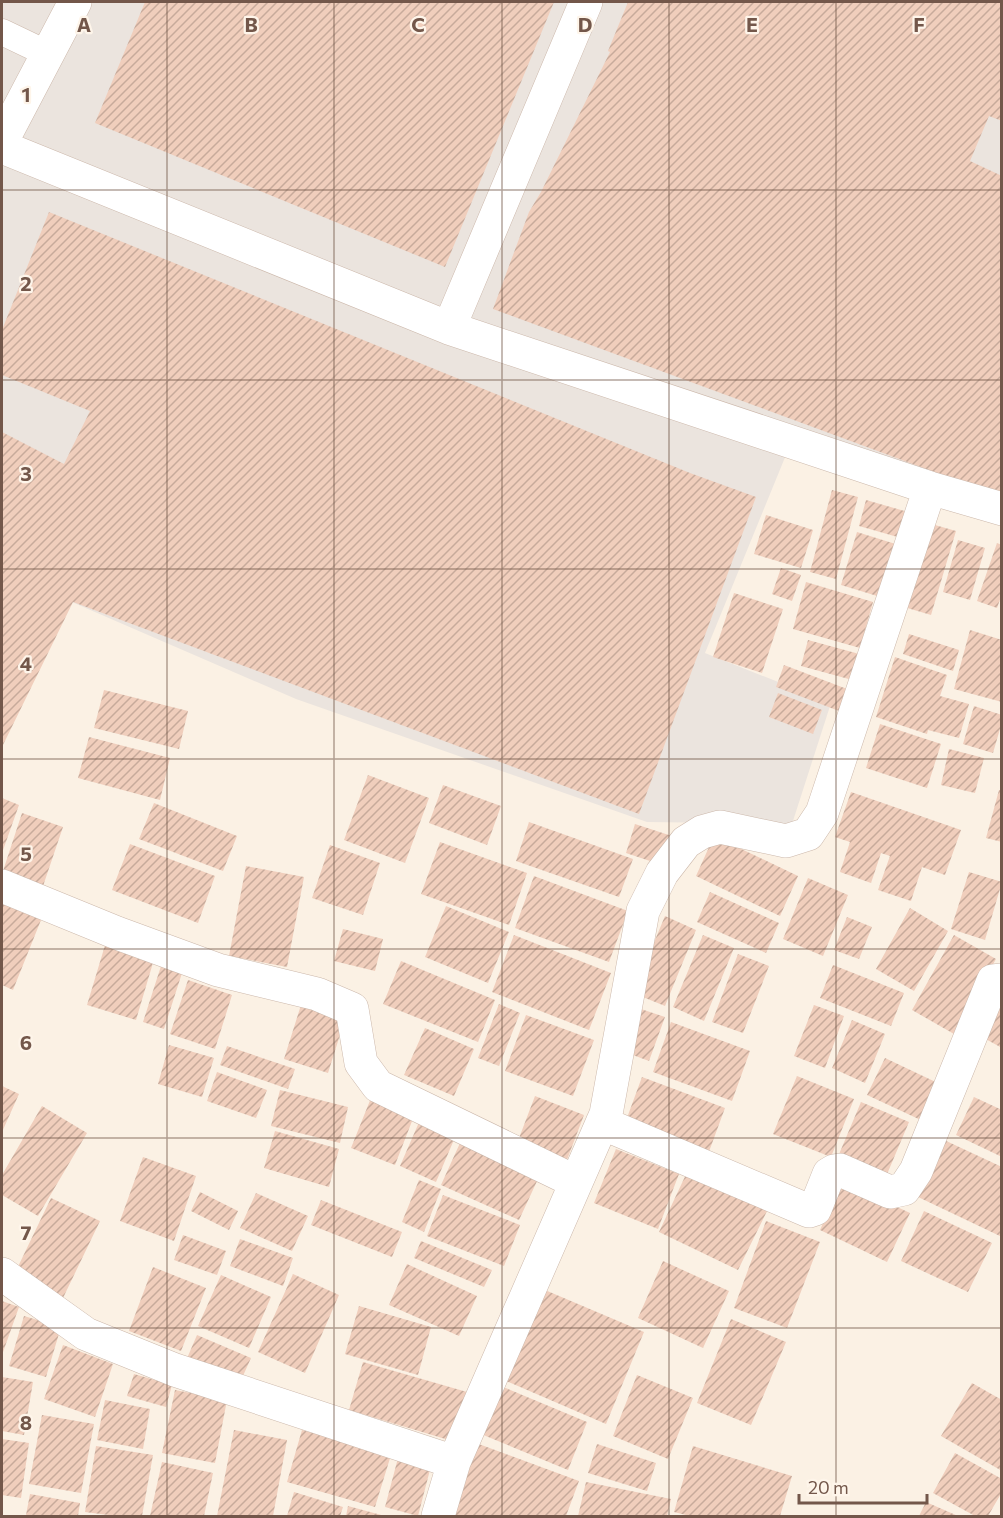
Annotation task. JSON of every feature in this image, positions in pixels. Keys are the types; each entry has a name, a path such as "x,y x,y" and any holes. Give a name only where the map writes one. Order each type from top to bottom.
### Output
{"street":[{"path":"2,141 75,2"},
{"path":"449,328 586,2"},
{"path":"2,147 449,328 930,488 1002,509"},
{"path":"438,1516 454,1462 606,1114 643,911 662,873 686,842 702,832 720,827 786,841 808,834 822,813 930,488"},
{"path":"2,886 117,933 218,970 317,994 352,1009 362,1063 378,1086 576,1182"},
{"path":"602,1123 809,1211 815,1209 829,1174 834,1171 840,1170 890,1192 904,1190 916,1172 993,981 1002,980"},
{"path":"2,1274 86,1334 174,1370 454,1462"}],"lane":[{"path":"2,32 48,54"}],"shaded area":[{"path":"2,2 1001,2 1001,503 797,428 705,653 831,703 792,824 647,822 296,699 58,596 2,723"}],"building":[{"path":"145,2 554,2 445,267 95,123"},
{"path":"628,2 1002,2 1002,121 989,116 970,161 1002,176 1002,497 493,309 529,212 610,52 608,51"},
{"path":"49,212 690,473 756,497 639,814 73,602 2,747 2,432 64,464 90,411 2,375 2,330"},
{"path":"832,490 858,497 836,579 810,572"},
{"path":"866,500 908,512 901,538 859,526"},
{"path":"766,515 813,530 801,568 754,554"},
{"path":"928,523 956,531 931,615 904,607"},
{"path":"857,532 902,546 887,599 841,585"},
{"path":"958,540 985,548 970,600 943,592"},
{"path":"997,543 1002,545 1002,594 997,608 977,601"},
{"path":"781,568 801,575 792,601 772,594"},
{"path":"806,582 873,602 860,648 793,629"},
{"path":"734,593 783,609 762,673 713,657"},
{"path":"970,630 1002,640 1002,702 954,689"},
{"path":"909,634 959,650 953,671 903,654"},
{"path":"808,640 863,655 856,681 801,666"},
{"path":"895,657 947,675 940,696 969,704 959,738 928,730 927,734 876,717"},
{"path":"784,665 847,689 839,711 776,687"},
{"path":"104,690 188,711 179,749 94,728"},
{"path":"778,693 822,710 813,734 769,717"},
{"path":"974,706 1002,715 993,753 963,744"},
{"path":"880,724 941,744 927,788 866,768"},
{"path":"89,737 170,758 160,800 78,778"},
{"path":"949,749 984,758 975,793 941,785"},
{"path":"368,775 429,798 405,863 344,840"},
{"path":"443,785 501,806 487,845 429,823"},
{"path":"999,790 1002,790 1002,842 986,838"},
{"path":"851,792 961,830 945,875 922,867 911,901 878,890 890,856 881,853 871,883 840,872 850,842 835,837"},
{"path":"2,798 19,805 2,853"},
{"path":"154,803 237,836 223,871 139,839"},
{"path":"22,813 63,827 42,889 2,874"},
{"path":"529,822 633,859 619,897 516,861"},
{"path":"635,824 675,837 665,866 626,853"},
{"path":"714,836 798,876 780,916 696,876"},
{"path":"440,842 527,873 509,925 421,894"},
{"path":"130,844 215,876 198,923 112,890"},
{"path":"330,845 380,863 363,915 312,898"},
{"path":"246,866 304,877 287,967 229,956"},
{"path":"969,872 1002,882 985,940 951,929"},
{"path":"534,876 628,911 609,962 515,928"},
{"path":"808,878 848,895 823,956 783,939"},
{"path":"710,892 779,923 766,953 697,922"},
{"path":"2,898 43,915 13,990 2,985"},
{"path":"446,906 509,932 488,983 425,957"},
{"path":"910,908 948,931 914,991 876,969"},
{"path":"665,916 696,930 665,1006 633,993"},
{"path":"847,917 872,927 859,959 834,950"},
{"path":"343,929 383,939 375,971 334,961"},
{"path":"514,935 611,973 589,1030 492,992"},
{"path":"703,935 734,948 704,1021 673,1007"},
{"path":"954,935 996,959 954,1034 912,1010"},
{"path":"106,942 155,956 136,1020 87,1005"},
{"path":"738,954 769,966 743,1033 712,1022"},
{"path":"401,961 495,1000 478,1042 383,1004"},
{"path":"833,965 904,993 891,1026 820,998"},
{"path":"161,966 182,973 164,1029 143,1022"},
{"path":"188,980 232,995 215,1049 170,1034"},
{"path":"499,1004 520,1013 499,1066 478,1058"},
{"path":"1002,1004 1002,1048 982,1037"},
{"path":"301,1005 345,1019 328,1073 284,1059"},
{"path":"814,1005 844,1016 825,1068 794,1056"},
{"path":"638,1008 665,1017 649,1061 622,1051"},
{"path":"526,1015 594,1040 573,1096 505,1071"},
{"path":"852,1020 885,1034 865,1083 832,1068"},
{"path":"671,1022 750,1051 732,1101 653,1072"},
{"path":"425,1028 474,1049 454,1096 404,1075"},
{"path":"169,1045 214,1058 202,1097 158,1084"},
{"path":"227,1046 295,1069 288,1089 220,1065"},
{"path":"885,1058 942,1085 925,1122 867,1095"},
{"path":"217,1072 267,1090 256,1118 207,1101"},
{"path":"797,1076 854,1099 831,1157 773,1134"},
{"path":"642,1077 725,1108 707,1157 624,1126"},
{"path":"2,1086 19,1094 2,1132"},
{"path":"280,1090 348,1107 340,1143 271,1126"},
{"path":"535,1096 584,1115 565,1165 516,1146"},
{"path":"974,1097 1002,1110 1002,1157 956,1135"},
{"path":"371,1098 414,1116 395,1165 351,1148"},
{"path":"861,1102 909,1122 885,1179 837,1159"},
{"path":"42,1106 87,1133 38,1216 2,1195 2,1175"},
{"path":"420,1120 456,1135 436,1182 400,1166"},
{"path":"275,1131 339,1149 329,1187 264,1168"},
{"path":"942,1139 1002,1167 1002,1237 916,1196"},
{"path":"460,1143 538,1179 519,1220 441,1185"},
{"path":"616,1149 679,1174 658,1229 594,1203"},
{"path":"143,1157 196,1176 174,1241 120,1221"},
{"path":"689,1168 769,1207 738,1270 659,1232"},
{"path":"419,1180 441,1189 424,1232 402,1222"},
{"path":"842,1181 910,1213 887,1262 820,1230"},
{"path":"200,1192 238,1211 229,1230 191,1211"},
{"path":"256,1193 308,1216 292,1251 240,1228"},
{"path":"443,1195 520,1225 504,1266 427,1236"},
{"path":"51,1198 100,1221 63,1298 14,1275"},
{"path":"321,1200 402,1232 392,1257 311,1225"},
{"path":"924,1211 992,1243 968,1292 901,1261"},
{"path":"766,1221 820,1242 787,1328 734,1308"},
{"path":"183,1235 226,1251 217,1275 174,1260"},
{"path":"240,1239 293,1258 283,1286 230,1266"},
{"path":"421,1241 492,1270 484,1287 414,1258"},
{"path":"663,1261 729,1291 703,1348 638,1318"},
{"path":"407,1264 477,1296 459,1336 389,1305"},
{"path":"153,1267 206,1288 181,1351 129,1331"},
{"path":"293,1274 339,1295 305,1373 258,1352"},
{"path":"221,1275 271,1297 249,1348 198,1326"},
{"path":"545,1290 644,1332 606,1424 506,1381"},
{"path":"2,1301 19,1307 2,1355"},
{"path":"359,1306 431,1327 418,1375 345,1354"},
{"path":"24,1316 61,1327 46,1377 9,1366"},
{"path":"731,1319 786,1342 751,1425 697,1403"},
{"path":"197,1335 251,1358 238,1387 185,1363"},
{"path":"63,1345 113,1364 95,1417 44,1399"},
{"path":"363,1362 467,1392 452,1441 349,1410"},
{"path":"134,1374 172,1385 166,1407 127,1396"},
{"path":"637,1375 693,1398 668,1459 613,1436"},
{"path":"2,1377 33,1382 24,1435 2,1431"},
{"path":"972,1383 1002,1400 1002,1471 941,1436"},
{"path":"501,1386 587,1422 568,1470 481,1434"},
{"path":"175,1390 227,1400 215,1463 162,1453"},
{"path":"105,1400 150,1409 143,1449 97,1440"},
{"path":"42,1415 94,1424 81,1493 29,1484"},
{"path":"234,1430 287,1440 273,1516 217,1516"},
{"path":"302,1430 391,1455 375,1507 287,1482"},
{"path":"2,1439 29,1443 21,1498 2,1495"},
{"path":"476,1443 579,1481 566,1516 449,1516"},
{"path":"597,1444 656,1463 647,1491 588,1473"},
{"path":"96,1446 153,1455 142,1516 116,1516 85,1512"},
{"path":"693,1446 792,1476 780,1516 690,1516 674,1512"},
{"path":"955,1453 1002,1479 1002,1492 988,1516 975,1516 933,1493"},
{"path":"398,1458 431,1466 418,1516 385,1507"},
{"path":"162,1462 213,1473 204,1516 150,1516"},
{"path":"586,1482 671,1499 667,1516 578,1516"},
{"path":"294,1492 343,1507 340,1516 287,1516"},
{"path":"30,1494 80,1503 78,1516 26,1515"},
{"path":"926,1502 958,1516 919,1516"},
{"path":"348,1506 385,1516 346,1516"}]}
